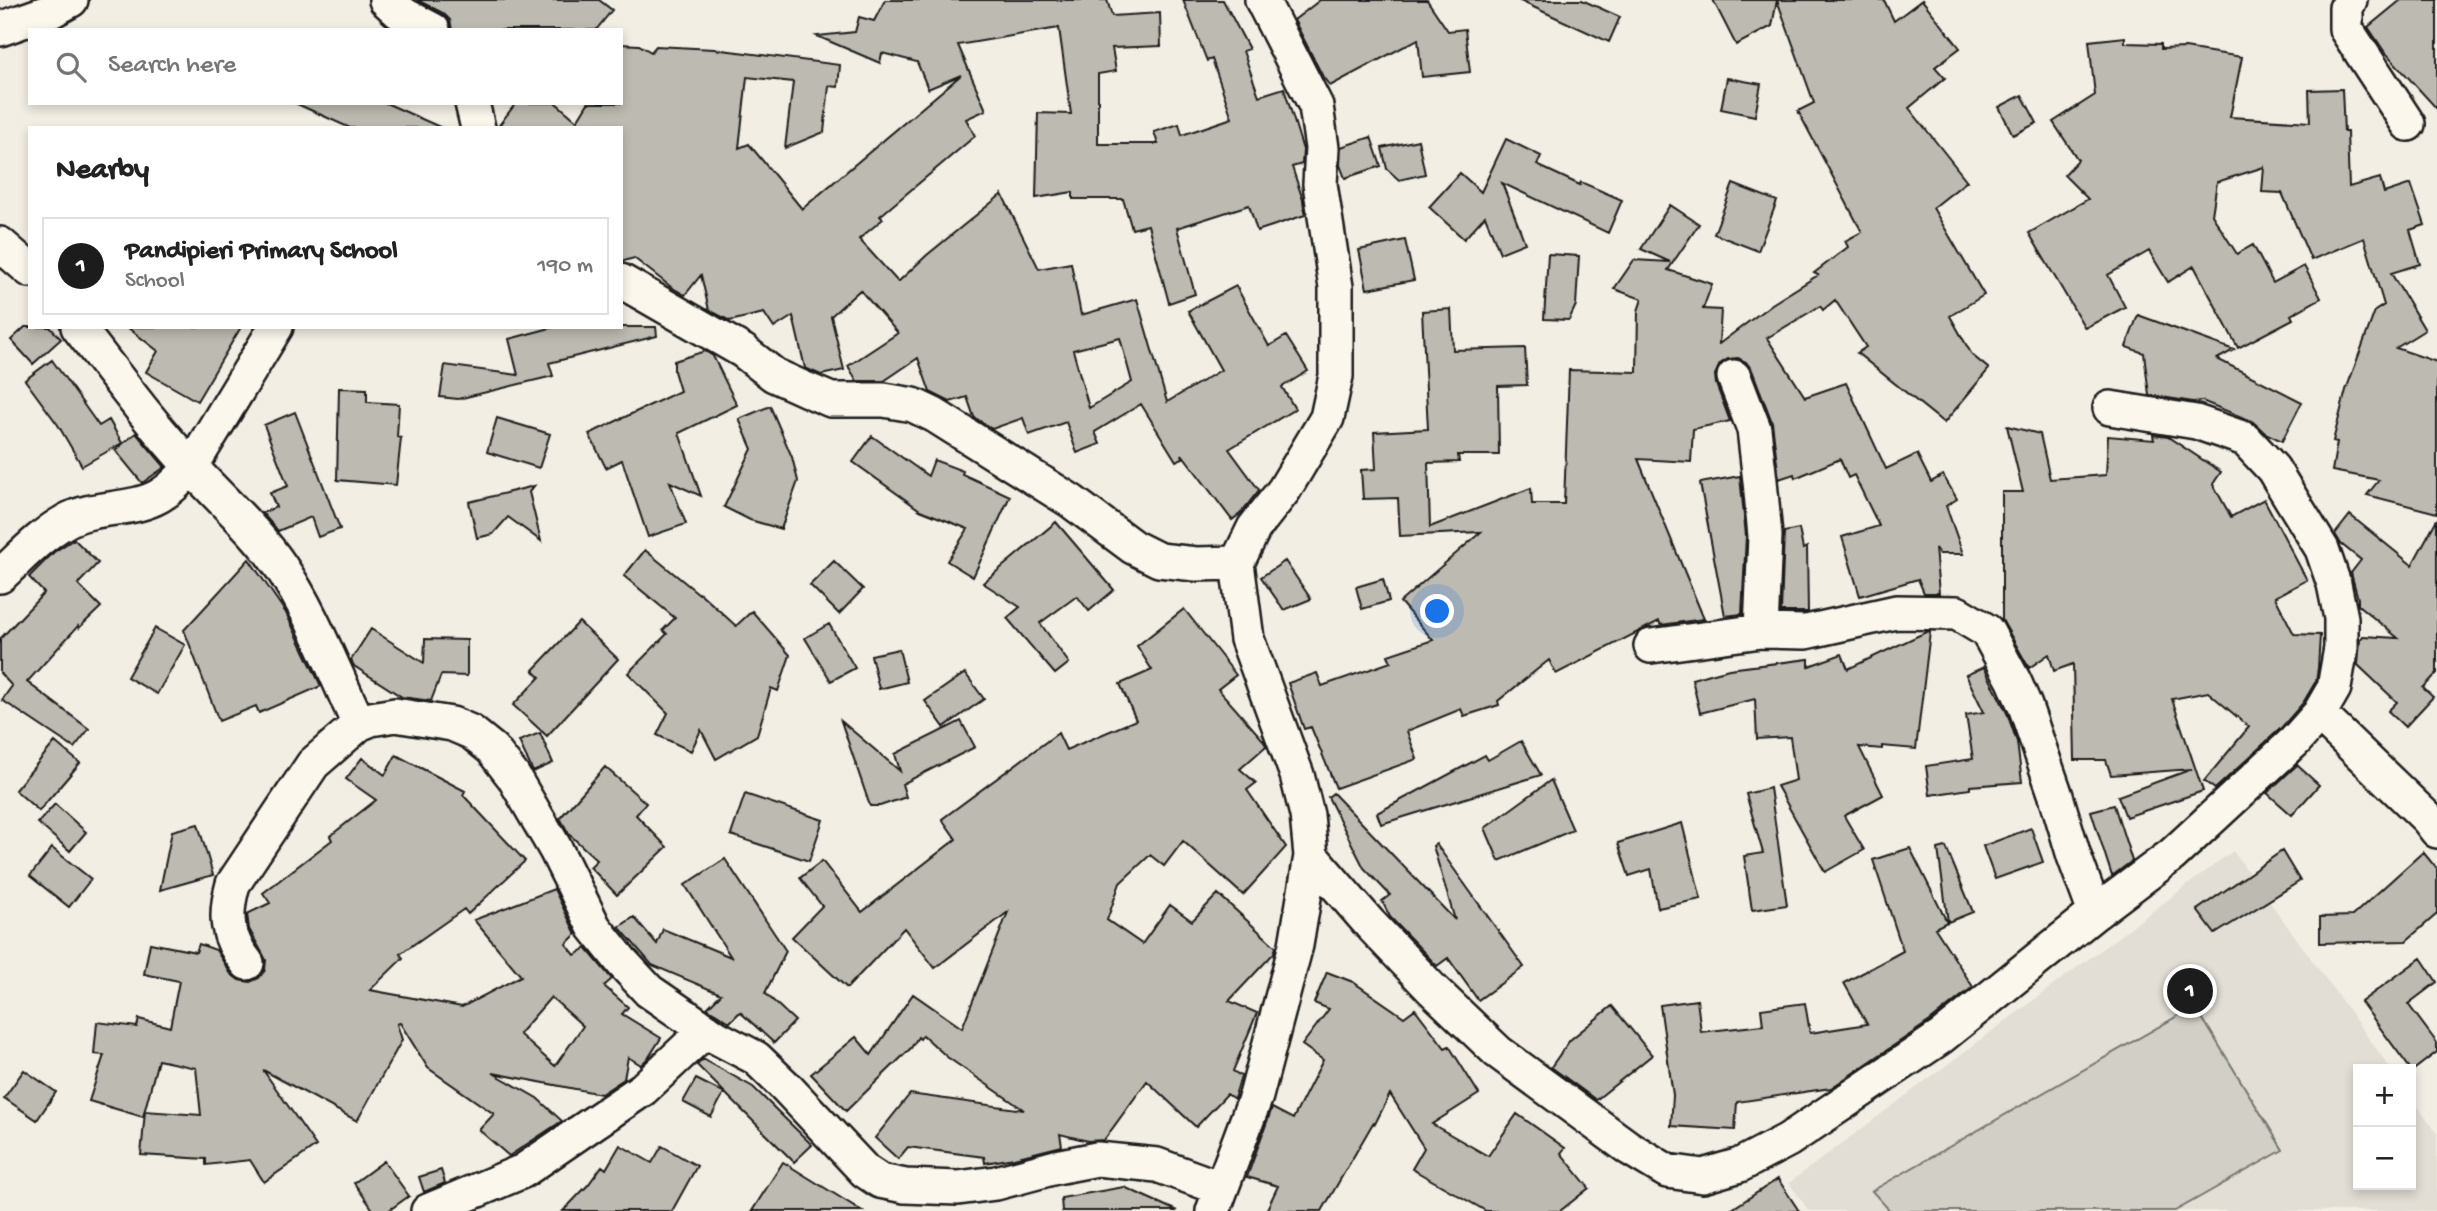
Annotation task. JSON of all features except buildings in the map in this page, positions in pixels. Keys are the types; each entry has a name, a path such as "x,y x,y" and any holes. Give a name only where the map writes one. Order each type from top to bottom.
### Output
{"street":[{"path":"0,29 51,12 71,0"},
{"path":"386,0 399,12 429,28"},
{"path":"247,963 236,949 229,928 228,903 233,884 313,764 359,724 371,719 395,715 452,724 471,732 492,749 529,801 594,927 649,991 706,1030 756,1058 865,1171 880,1181 905,1186 958,1188 996,1183 1097,1159 1157,1165 1216,1199 1256,1096 1296,945 1311,856 1307,815 1297,775 1247,639 1237,564 1254,528 1284,491 1327,418 1336,376 1336,287 1320,184 1322,148 1316,106 1262,0"},
{"path":"2350,0 2346,8 2346,29 2408,124"},
{"path":"472,105 478,126"},
{"path":"0,244 28,268"},
{"path":"623,282 743,351 774,375 831,400 884,400 913,405 934,415 1071,501 1133,547 1159,561 1237,564"},
{"path":"80,329 191,467 254,531 282,568 303,604 359,724"},
{"path":"0,576 46,534 67,520 141,503 158,497 173,486 191,467 275,329"},
{"path":"1734,377 1754,429 1760,481 1765,536 1761,631"},
{"path":"1311,856 1370,924 1432,989 1498,1052 1629,1148 1667,1171 1703,1176 1740,1165 1788,1140 1941,1037 2172,855 2295,741 2319,714 2334,688 2341,648 2341,618 2334,584 2322,549 2273,469 2245,439 2196,422 2110,408"},
{"path":"1651,646 1761,631 1806,632 1896,612 1957,613 1987,631 2025,706 2095,913"},
{"path":"2319,714 2427,818 2437,831"},
{"path":"428,1211 523,1171 643,1089 706,1030"}],"shaded area":[{"path":"2233,851 2387,1064 2353,1064 2353,1190 2416,1190 2416,1104 2437,1133 2437,1211 1809,1211 1789,1183"},
{"path":"2195,1006 2283,1150 2175,1211 1890,1211 1872,1191"}],"place":[{"name":"Pandipieri Primary School","path":"2190,991"}]}
